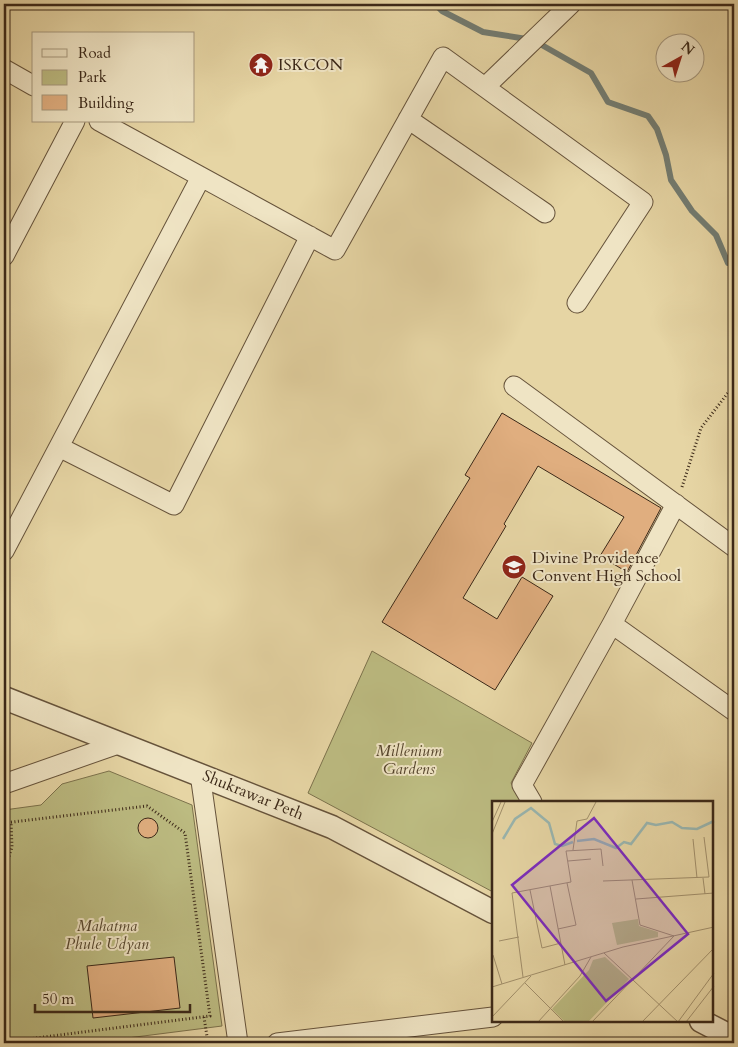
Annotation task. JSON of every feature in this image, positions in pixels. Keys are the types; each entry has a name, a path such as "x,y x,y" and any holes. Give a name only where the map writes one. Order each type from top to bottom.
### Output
{"street":[{"path":"485,87 571,4"},
{"path":"101,122 335,250 443,57 643,202 577,303"},
{"path":"4,69 32,85"},
{"path":"408,119 545,212"},
{"path":"4,256 74,122"},
{"path":"6,541 59,447 201,177"},
{"path":"59,447 174,505 310,236"},
{"path":"514,386 734,548"},
{"path":"531,801 522,785 612,624 676,504"},
{"path":"612,624 734,711"},
{"name":"Shukrawar Peth","path":"4,698 332,827 492,911"},
{"path":"4,784 118,744"},
{"path":"200,774 238,1043"},
{"path":"277,1043 492,1017"},
{"path":"703,1022 734,1038"}],"path":[{"path":"676,504 701,428 734,385"},
{"path":"4,823 147,806 185,833 210,1016 4,1042"},
{"path":"4,873 12,847 11,822"},
{"path":"204,1016 208,1043"}],"green space":[{"name":"Millenium Gardens","path":"372,651 532,743 511,783 522,801 492,801 492,891 308,793"},
{"name":"Mahatma Phule Udyan","path":"109,771 192,805 222,1026 88,1043 4,1043 4,810 41,805 62,784"}],"building":[{"path":"502,413 661,508 627,572 600,556 624,517 538,466 504,524 506,526 463,598 497,619 522,577 553,596 495,690 382,622 470,478 465,475"},
{"path":"148,818 155,821 158,828 155,835 148,838 141,835 138,828 141,821"},
{"path":"174,957 180,1008 93,1018 87,966"}],"waterway":[{"path":"435,4 442,11 483,32 533,40 591,73 608,102 648,116 657,129 666,155 671,180 692,211 716,235 728,263 734,264"}],"place":[{"name":"ISKCON","path":"261,65"},
{"name":"Divine Providence Convent High School","path":"514,567"}]}
